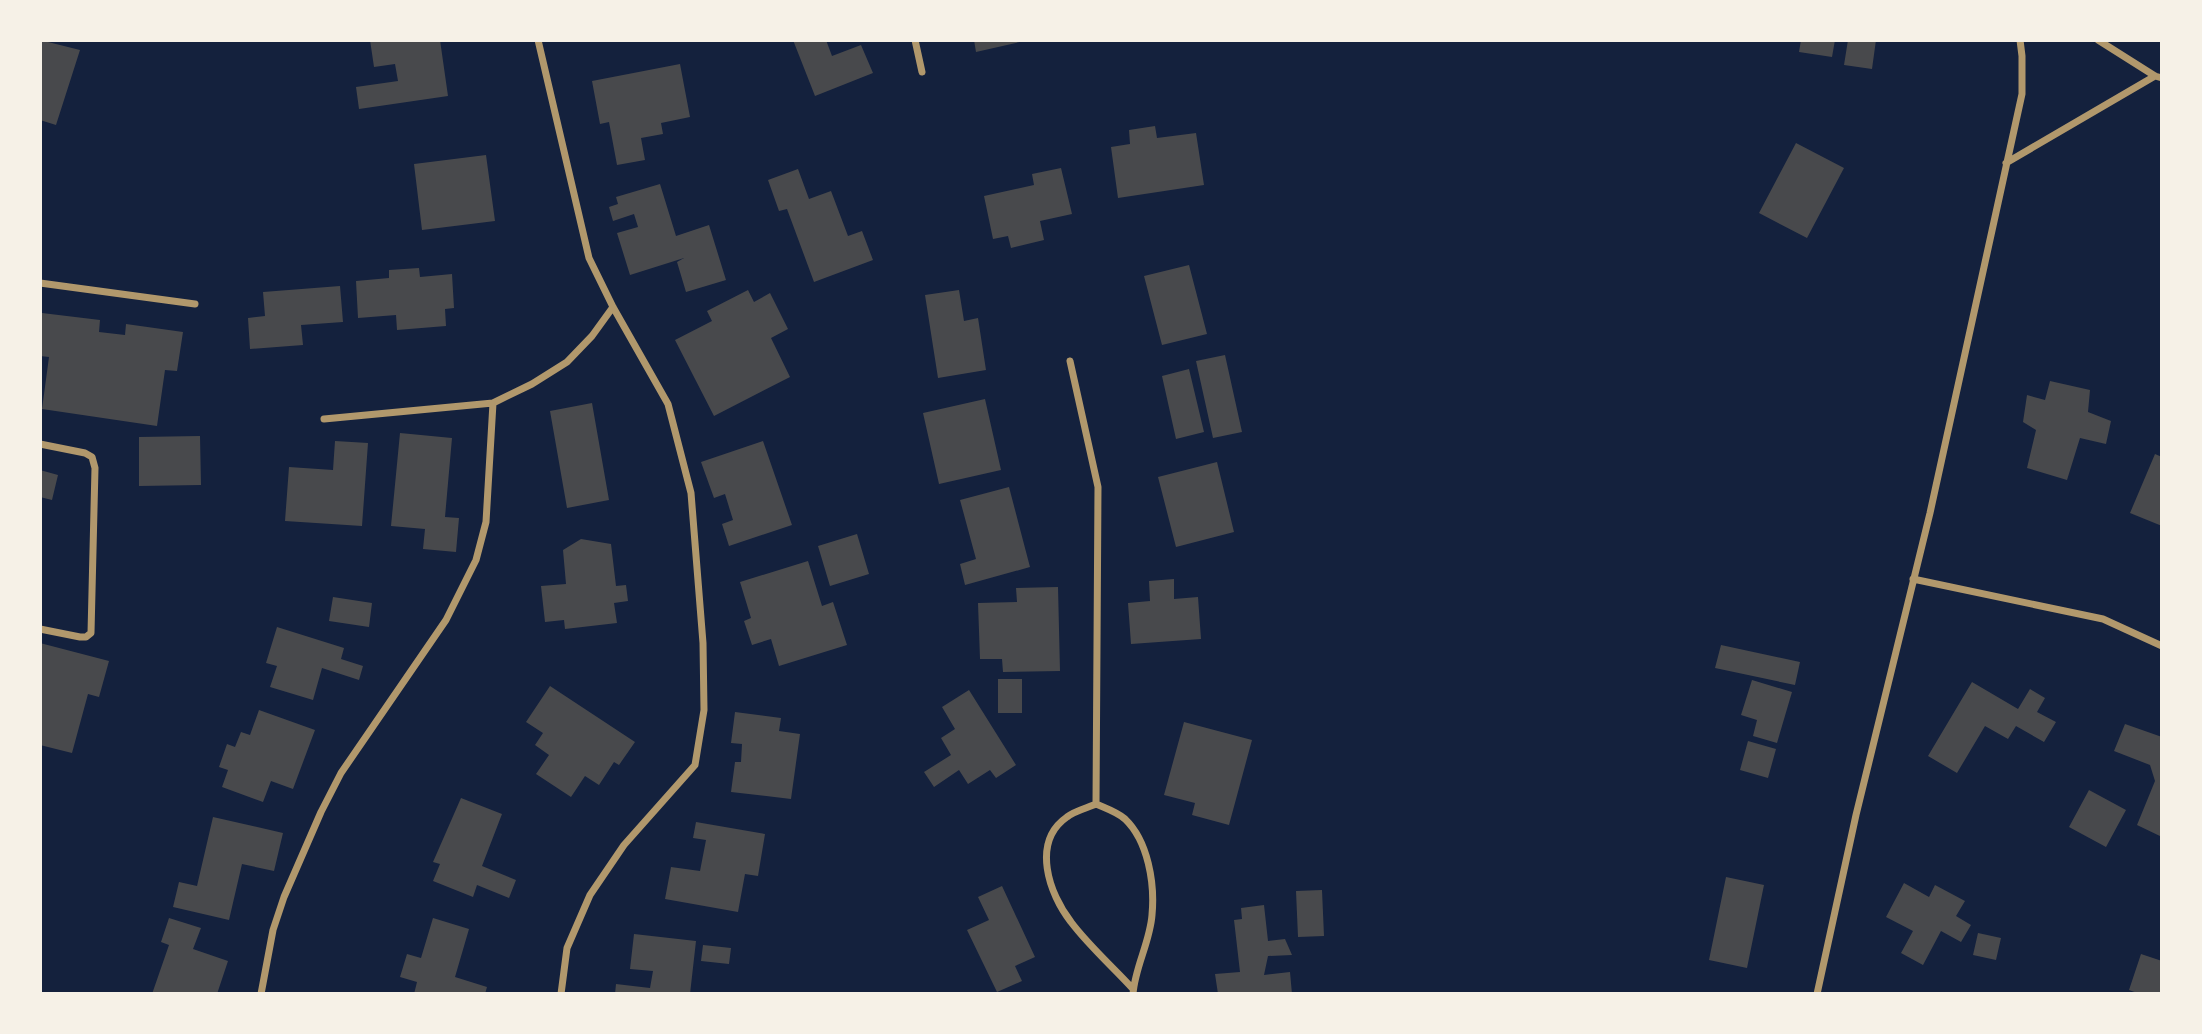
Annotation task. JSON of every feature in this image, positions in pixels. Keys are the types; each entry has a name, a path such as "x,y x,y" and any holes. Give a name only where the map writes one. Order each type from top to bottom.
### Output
{"street":[{"path":"538,40 589,258 613,307 668,404 691,493 703,643 704,710 695,765 624,845 590,895 567,948 561,994"},
{"path":"915,40 922,72"},
{"path":"1817,994 1856,816 1930,513 2022,94 2020,40"},
{"path":"2007,163 2158,77 2098,40"},
{"path":"40,283 195,304"},
{"path":"324,419 493,402 531,384 566,362 592,336 613,307"},
{"path":"1070,362 1098,486 1096,804"},
{"path":"261,994 273,930 284,897 321,812 341,773 446,620 476,560 486,522 493,402"},
{"path":"40,444 85,453 92,457 95,468 91,633 80,637 40,629"},
{"path":"1913,579 2104,619 2162,646"},
{"path":"1096,804 1123,817 1139,835 1147,858 1152,886 1152,916 1133,991 1070,921 1052,886 1045,861 1050,836 1066,817 1096,804"}],"building":[{"path":"40,40 80,50 56,125 40,120"},
{"path":"370,40 440,40 448,96 359,109 356,87 398,81 395,64 374,67"},
{"path":"793,40 826,40 832,56 861,45 873,73 815,96"},
{"path":"974,40 1024,40 1024,41 976,52"},
{"path":"1801,40 1835,40 1832,57 1799,52"},
{"path":"1848,40 1876,40 1872,69 1844,65"},
{"path":"680,64 690,117 661,123 663,134 641,138 645,160 617,165 609,122 600,124 592,81"},
{"path":"1155,126 1157,138 1196,133 1204,185 1118,198 1111,147 1130,144 1129,130"},
{"path":"1796,143 1844,168 1807,238 1759,213"},
{"path":"486,155 495,221 422,230 414,164"},
{"path":"1061,168 1072,214 1040,221 1044,240 1011,248 1008,236 993,239 984,196 1034,185 1032,174"},
{"path":"798,169 809,199 831,191 848,236 862,231 873,260 814,282 787,209 779,211 768,180"},
{"path":"660,184 676,236 709,225 726,280 686,292 677,262 684,258 630,275 617,233 638,227 634,214 613,221 609,207 618,204 616,197"},
{"path":"1189,265 1207,334 1162,345 1144,276"},
{"path":"419,268 420,277 452,274 454,308 445,309 446,326 397,330 396,315 358,318 356,281 389,278 389,270"},
{"path":"340,286 343,322 301,325 303,345 250,349 248,318 265,316 263,292"},
{"path":"748,290 754,302 770,293 788,329 771,338 790,377 714,416 675,340 712,321 707,311"},
{"path":"959,290 964,321 978,318 986,370 938,378 925,295"},
{"path":"42,313 100,320 99,332 125,335 126,324 183,332 177,371 165,370 157,426 42,409 49,357 40,356"},
{"path":"1225,355 1242,432 1213,438 1196,361"},
{"path":"1189,369 1204,432 1176,439 1162,376"},
{"path":"2050,381 2090,390 2088,412 2111,421 2106,444 2080,438 2067,480 2027,468 2036,430 2023,422 2027,395 2045,400"},
{"path":"985,399 1001,470 939,484 923,413"},
{"path":"592,403 609,500 567,508 550,411"},
{"path":"400,433 452,438 445,517 459,518 456,552 423,549 425,529 391,526"},
{"path":"200,436 201,485 139,486 139,437"},
{"path":"335,441 368,443 362,526 285,521 289,467 333,470"},
{"path":"763,441 792,525 729,546 722,524 733,520 725,494 714,498 701,462"},
{"path":"2155,454 2162,457 2162,526 2130,513"},
{"path":"1217,462 1234,532 1176,547 1158,477"},
{"path":"40,470 58,475 52,500 40,497"},
{"path":"1009,487 1030,567 965,585 960,564 976,559 960,500"},
{"path":"857,534 869,574 830,586 818,546"},
{"path":"581,539 611,544 616,586 626,585 628,601 614,603 617,623 565,629 564,620 545,622 541,586 566,584 563,550"},
{"path":"808,561 822,606 833,602 847,645 779,666 771,639 752,645 744,621 751,618 740,582"},
{"path":"1174,579 1174,599 1198,597 1201,639 1131,644 1128,603 1150,601 1149,581"},
{"path":"1058,587 1060,671 1003,672 1002,659 980,659 978,603 1017,602 1016,588"},
{"path":"333,597 372,603 369,627 329,621"},
{"path":"277,627 344,648 341,659 363,666 359,680 322,668 313,700 270,687 277,666 266,663"},
{"path":"40,643 109,661 99,697 88,694 72,753 40,745"},
{"path":"1721,645 1800,662 1795,685 1715,668"},
{"path":"998,679 1022,679 1022,713 998,713"},
{"path":"1752,680 1792,692 1777,743 1753,736 1757,720 1741,715"},
{"path":"1972,682 2018,709 2030,689 2045,698 2037,712 2056,722 2044,742 2016,726 2008,739 1985,726 1957,773 1928,756"},
{"path":"550,686 635,742 619,765 614,762 599,785 585,776 571,797 536,774 549,755 535,745 543,733 526,722"},
{"path":"969,690 1016,765 996,778 990,770 968,784 959,770 934,787 924,772 951,755 941,738 955,729 942,707"},
{"path":"259,710 315,730 293,789 271,781 263,802 222,787 228,770 219,767 227,744 235,747 241,732 250,735"},
{"path":"735,712 781,718 779,731 800,734 791,799 731,792 735,762 741,762 742,744 731,743"},
{"path":"1184,722 1252,740 1229,825 1192,815 1195,803 1164,795"},
{"path":"2125,724 2162,737 2162,837 2137,825 2155,781 2150,765 2114,751"},
{"path":"1748,741 1776,749 1768,778 1740,770"},
{"path":"2089,790 2126,810 2106,847 2069,827"},
{"path":"461,798 502,814 482,866 516,880 509,898 477,885 473,897 433,881 440,864 433,862"},
{"path":"213,817 283,833 274,871 242,864 229,920 173,907 179,882 197,886"},
{"path":"696,822 765,834 758,876 745,874 738,912 665,899 671,867 700,871 706,840 693,838"},
{"path":"1726,877 1764,885 1747,968 1709,960"},
{"path":"1904,883 1929,897 1935,885 1965,901 1956,916 1971,925 1961,942 1941,931 1923,965 1901,953 1913,931 1886,917"},
{"path":"1002,886 1035,957 1015,966 1022,981 997,992 967,930 989,920 978,897"},
{"path":"1322,890 1324,936 1298,937 1296,891"},
{"path":"1264,905 1268,941 1285,939 1292,955 1268,956 1264,975 1290,972 1292,994 1218,994 1215,974 1240,972 1234,920 1242,919 1241,908"},
{"path":"169,918 201,928 193,949 228,961 217,994 152,994 169,945 161,942"},
{"path":"433,918 469,929 455,977 487,987 485,994 414,994 417,982 400,977 407,954 421,958"},
{"path":"1978,933 2001,938 1996,960 1973,955"},
{"path":"634,934 696,941 690,994 615,994 616,984 650,988 653,971 630,969"},
{"path":"703,945 731,948 729,964 701,961"},
{"path":"2141,954 2162,961 2161,994 2140,994 2129,990"}]}
